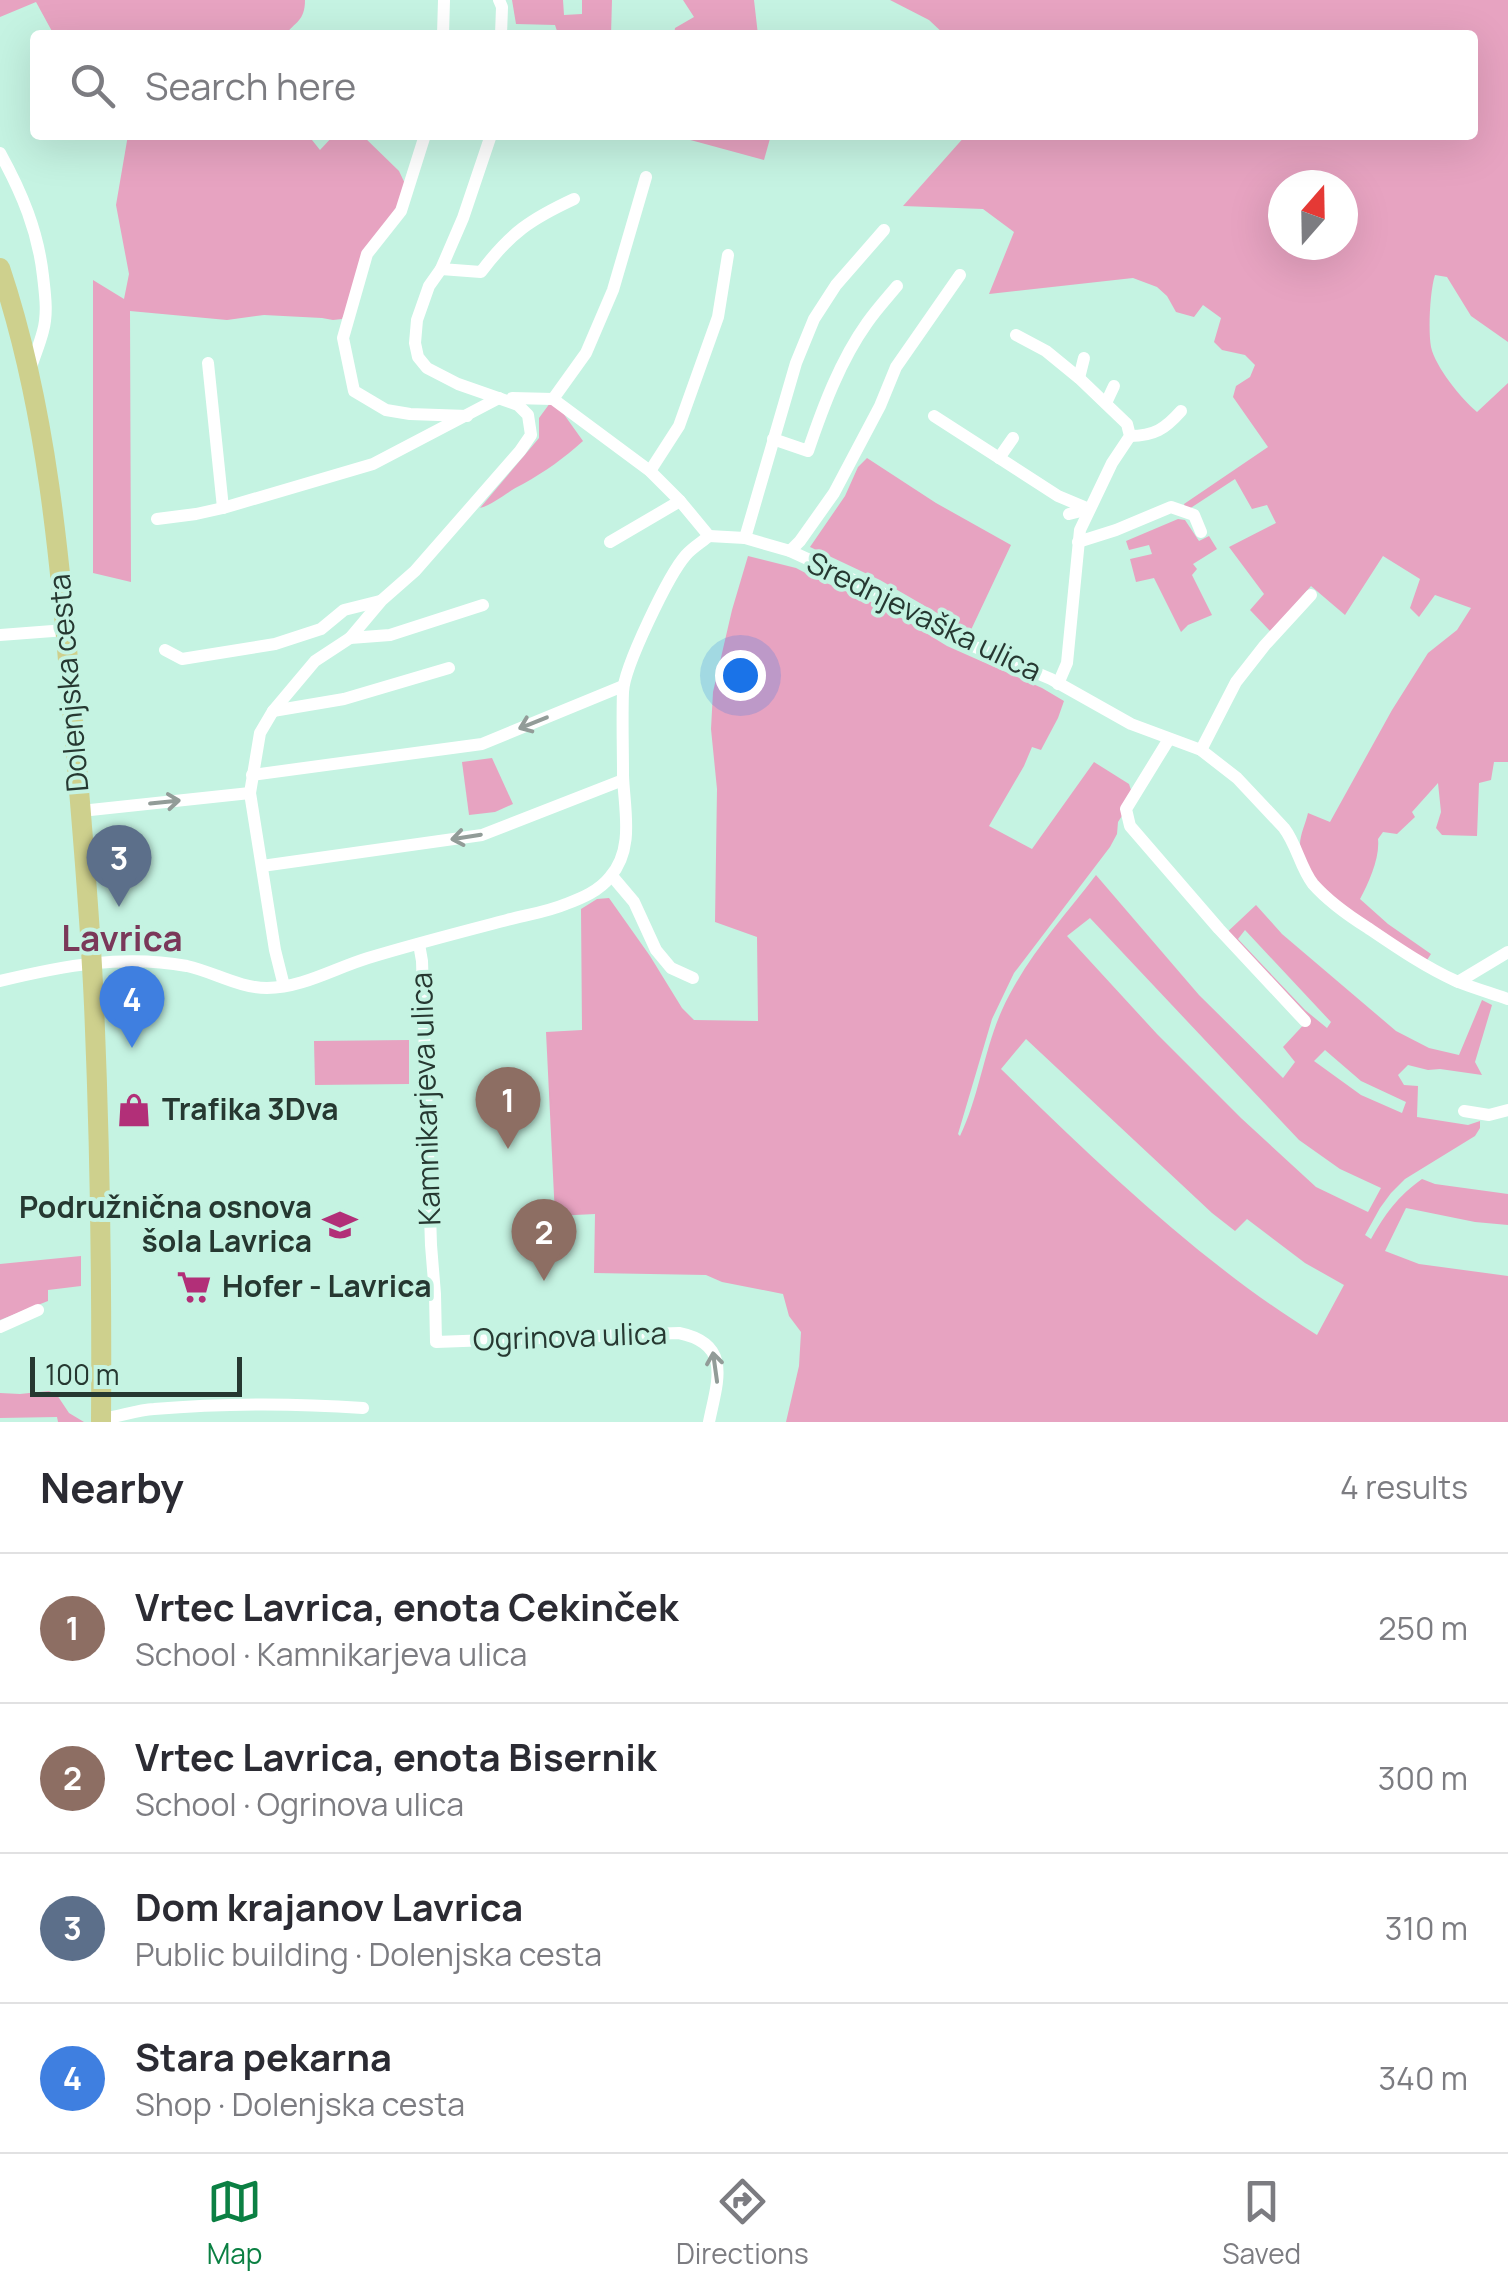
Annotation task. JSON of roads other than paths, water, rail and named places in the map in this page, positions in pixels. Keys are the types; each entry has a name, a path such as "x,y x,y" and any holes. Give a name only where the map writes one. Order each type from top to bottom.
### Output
{"main road":[{"name":"Dolenjska cesta","path":"0,268 30,370 40,424 66,630 91,963 100,1206 101,1420"}],"street":[{"path":"444,0 444,30"},
{"path":"499,0 501,30"},
{"path":"422,140 401,211 367,254 343,338 354,392 386,410 467,416"},
{"path":"284,986 250,793 260,733 273,711 315,661 350,638 382,600 415,572 531,435 528,415 518,404 458,384 427,368 418,357 415,342 417,320 429,286 441,269 489,140"},
{"name":"Dolenjska cesta","path":"0,153 32,219 40,255 46,302 44,329 30,370"},
{"path":"553,399 586,353 606,306 646,176"},
{"path":"441,269 481,272 500,246 538,216 574,199"},
{"path":"745,538 796,363 814,319 836,286 884,230"},
{"path":"650,471 678,426 718,317 728,254"},
{"name":"Srednjevaška ulica","path":"790,551 834,493 896,367 960,275"},
{"path":"774,439 808,451 838,373 867,322 897,286"},
{"path":"1016,335 1079,378 1127,424 1130,436 1147,436 1162,429 1182,411"},
{"path":"1079,378 1084,358"},
{"path":"208,363 223,508"},
{"path":"1106,404 1114,386"},
{"path":"156,519 223,508 372,464 500,398 553,399 650,471 709,536 677,566 646,627 623,686 626,835 612,876 634,902 656,950 671,968 693,978"},
{"path":"934,416 1058,496 1088,509"},
{"name":"Srednjevaška ulica","path":"1058,684 1067,663 1078,542 1088,509 1130,436"},
{"path":"999,458 1013,438"},
{"path":"610,542 680,500"},
{"path":"1078,542 1171,507 1194,515 1201,532"},
{"path":"1068,514 1088,509"},
{"name":"Srednjevaška ulica","path":"709,536 745,538 790,551 882,593 968,644 1051,679 1108,713 1201,750 1237,778 1284,828 1300,864 1330,900 1412,957 1458,982 1508,999"},
{"path":"1201,750 1236,682 1312,595"},
{"path":"165,650 182,660 274,644 321,628 344,610 382,600"},
{"path":"350,638 390,636 483,605"},
{"path":"0,635 66,630"},
{"path":"273,711 344,699 449,668"},
{"path":"252,775 482,744 623,686"},
{"path":"1169,739 1126,809 1130,826 1306,1021"},
{"path":"262,866 482,834 623,780"},
{"path":"80,811 250,793"},
{"name":"Kamnikarjeva ulica","path":"0,981 114,960 186,966 267,988 296,984 365,959 562,906 594,892 612,876"},
{"name":"Kamnikarjeva ulica","path":"418,944 422,962 436,1314"},
{"path":"1458,982 1508,952"},
{"path":"1464,1110 1489,1115 1508,1110"},
{"path":"0,1326 38,1310"},
{"name":"Ogrinova ulica","path":"436,1314 436,1342 679,1333 694,1336 706,1342 719,1364 709,1422"},
{"name":"Dolenjska cesta","path":"101,1420 150,1409 254,1403 363,1408"}],"place":[{"name":"Dom krajanov Lavrica","path":"119,907"},
{"name":"Stara pekarna","path":"132,1048"},
{"name":"Trafika 3Dva","path":"134,1110"},
{"name":"Vrtec Lavrica, enota Cekinček","path":"508,1149"},
{"name":"Podružnična osnova šola Lavrica","path":"340,1225"},
{"name":"Vrtec Lavrica, enota Bisernik","path":"544,1281"},
{"name":"Hofer - Lavrica","path":"194,1287"}],"district":[{"name":"Lavrica","path":"122,939"}]}
